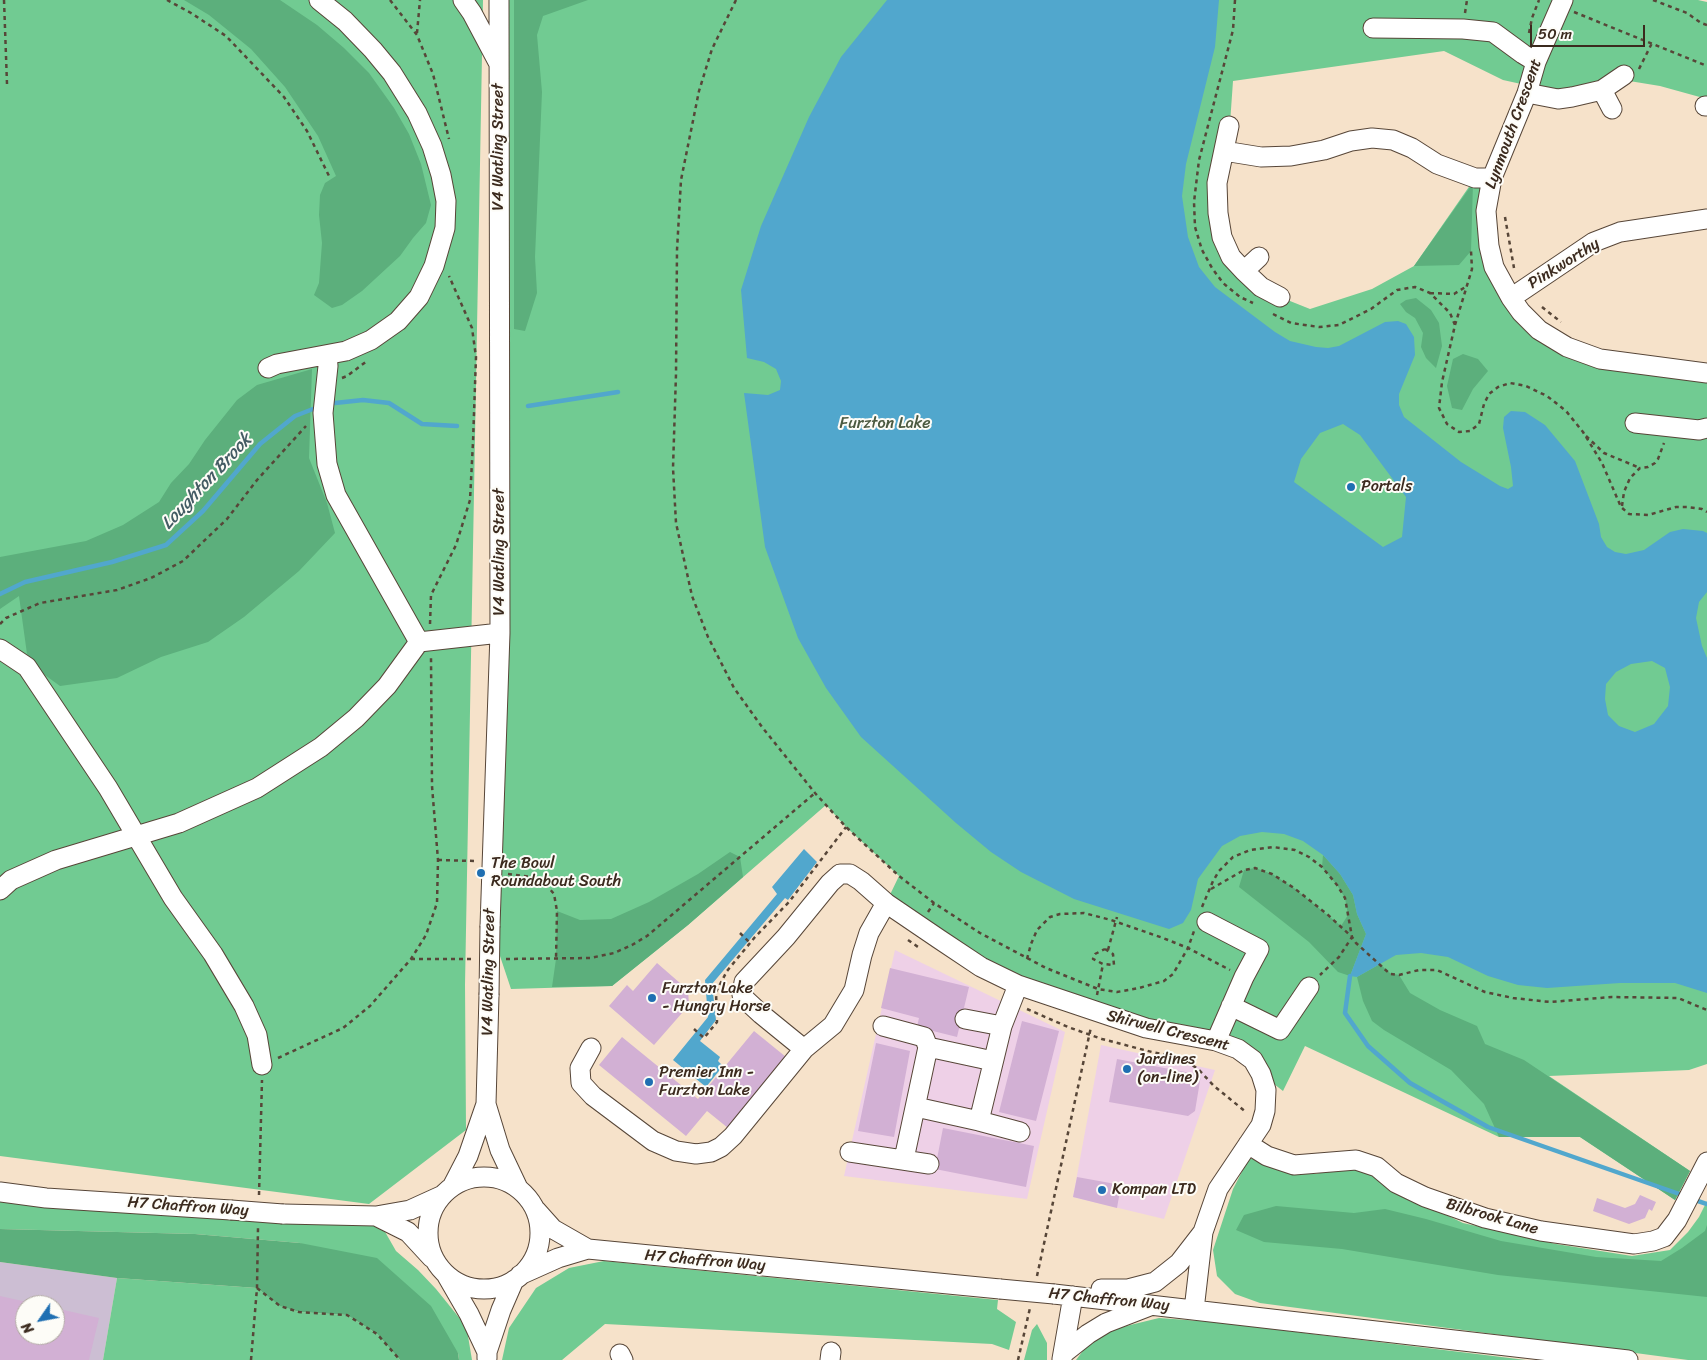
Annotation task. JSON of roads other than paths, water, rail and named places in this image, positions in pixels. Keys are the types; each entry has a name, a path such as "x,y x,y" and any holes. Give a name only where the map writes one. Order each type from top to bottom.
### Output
{"street":[{"path":"268,368 276,364 346,351 371,340 398,321 419,297 434,266 445,228 446,200 441,175 432,146 417,113 392,73 345,21 318,0"},
{"path":"463,0 500,65"},
{"name":"V4 Watling Street","path":"448,1190 468,1156 486,1104 491,874 500,633 499,0"},
{"name":"Lynmouth Crescent","path":"1561,3 1529,58 1527,94 1492,178 1486,212 1489,246 1494,267 1516,294 1522,312 1539,330 1567,347 1600,359 1707,373"},
{"path":"1373,28 1463,28 1494,32 1529,58"},
{"path":"1527,94 1558,99 1602,90 1624,75"},
{"path":"1602,90 1612,109"},
{"path":"1229,126 1217,183 1218,213 1222,237 1231,257 1244,271 1261,287 1280,297"},
{"path":"1224,151 1261,157 1291,156 1324,150 1351,141 1372,138 1393,140 1412,148 1437,164 1475,178 1492,178"},
{"name":"Pinkworthy","path":"1516,294 1594,242 1620,232 1707,219"},
{"path":"1244,271 1259,257"},
{"path":"327,355 328,366 323,413 327,464 336,496 425,642"},
{"path":"1635,423 1667,428 1699,430 1707,428"},
{"path":"0,890 11,880 56,860 179,823 257,788 322,746 356,718 425,642 500,633"},
{"path":"0,649 27,667 108,788 173,898 213,954 244,1006 257,1035 262,1065"},
{"name":"Shirwell Crescent","path":"804,1049 747,1001 742,994 744,982 840,874 850,874 886,903 981,967 1018,986 1146,1028 1216,1041 1238,1049 1253,1060 1261,1074 1266,1090 1264,1111 1261,1125 1218,1189 1203,1232 1194,1310"},
{"path":"591,1048 580,1068 581,1083 587,1090 652,1141 676,1151 696,1154 711,1152 721,1147 733,1136 804,1049 833,1025 854,990 869,933 886,903"},
{"path":"1201,920 1259,949 1244,977 1216,1041"},
{"path":"979,1120 1002,1026 1018,986"},
{"path":"1231,1006 1280,1030 1309,987"},
{"path":"965,1019 1002,1026"},
{"path":"882,1026 924,1037 928,1047 904,1159"},
{"path":"928,1047 993,1061"},
{"name":"V4 Watling Street","path":"486,1104 500,1150 518,1188"},
{"path":"916,1107 979,1120 1020,1132"},
{"name":"Bilbrook Lane","path":"1248,1144 1267,1156 1294,1165 1356,1160 1377,1167 1396,1183 1425,1197 1485,1218 1541,1231 1634,1244 1654,1242 1664,1237 1684,1208 1707,1162"},
{"path":"850,1152 928,1164"},
{"path":"486,1177 503,1180 518,1188 533,1206 539,1224 539,1243 532,1261 517,1278 500,1310 487,1356 469,1314 431,1251 428,1236 429,1221 434,1207 448,1190 469,1179 486,1177"},
{"name":"H7 Chaffron Way","path":"0,1192 46,1198 283,1214 376,1216 410,1210 448,1190"},
{"name":"H7 Chaffron Way","path":"533,1206 552,1229 588,1249"},
{"name":"H7 Chaffron Way","path":"376,1216 408,1232 442,1270"},
{"name":"Shirwell Crescent","path":"1054,1294 1105,1289 1128,1289 1155,1282 1179,1263 1203,1232"},
{"name":"H7 Chaffron Way","path":"517,1278 558,1258 588,1249 1073,1296 1628,1360"},
{"path":"442,1270 456,1282 480,1289 504,1285 517,1278"},
{"path":"1063,1357 1073,1296"},
{"path":"1063,1357 1088,1334 1106,1323 1154,1305"}],"water":[{"name":"Furzton Lake","path":"887,0 1219,0 1215,47 1186,164 1182,196 1188,237 1199,267 1215,287 1290,341 1316,347 1328,348 1339,346 1385,322 1398,321 1406,324 1414,337 1415,355 1399,394 1399,405 1404,417 1461,462 1508,489 1513,486 1503,428 1504,417 1511,411 1525,412 1545,425 1575,461 1599,524 1601,537 1607,547 1615,552 1626,554 1644,550 1670,532 1683,529 1707,533 1707,592 1699,602 1696,618 1702,646 1707,658 1707,993 1675,983 1620,983 1547,988 1518,985 1488,976 1448,957 1421,953 1396,955 1357,977 1350,976 1366,934 1357,914 1353,895 1340,874 1323,855 1303,841 1284,834 1262,832 1240,836 1222,846 1198,879 1191,910 1183,923 1169,929 1074,899 1021,872 991,852 956,823 861,737 826,688 798,638 765,547 744,393 768,395 780,390 781,381 776,369 764,362 747,358 741,290 761,226 809,117 841,57","holes":["1343,424 1360,435 1406,497 1402,537 1383,547 1294,482 1301,459 1320,433","1652,661 1665,668 1670,687 1668,706 1654,724 1635,732 1619,726 1608,715 1605,699 1606,684 1616,672 1631,664"]},
{"path":"804,849 817,862 788,900 785,898 712,984 716,1020 700,1041 720,1057 718,1061 723,1066 706,1087 673,1060 708,1017 705,980 777,894 772,887"}],"waterway":[{"name":"Loughton Brook","path":"528,406 618,392"},
{"name":"Loughton Brook","path":"335,403 363,400 389,403 422,424 457,426"},
{"name":"Loughton Brook","path":"0,594 25,582 112,562 166,545 203,511 260,444 295,416 313,409"},
{"path":"1350,976 1345,1013 1368,1046 1410,1083 1488,1127 1685,1196"},
{"path":"1692,1199 1707,1204"}],"place":[{"name":"Portals","path":"1351,487"},
{"name":"The Bowl Roundabout South","path":"481,873"},
{"name":"Furzton Lake - Hungry Horse","path":"652,998"},
{"name":"Jardines (on-line)","path":"1127,1069"},
{"name":"Premier Inn - Furzton Lake","path":"649,1082"},
{"name":"Kompan LTD","path":"1102,1190"}]}
